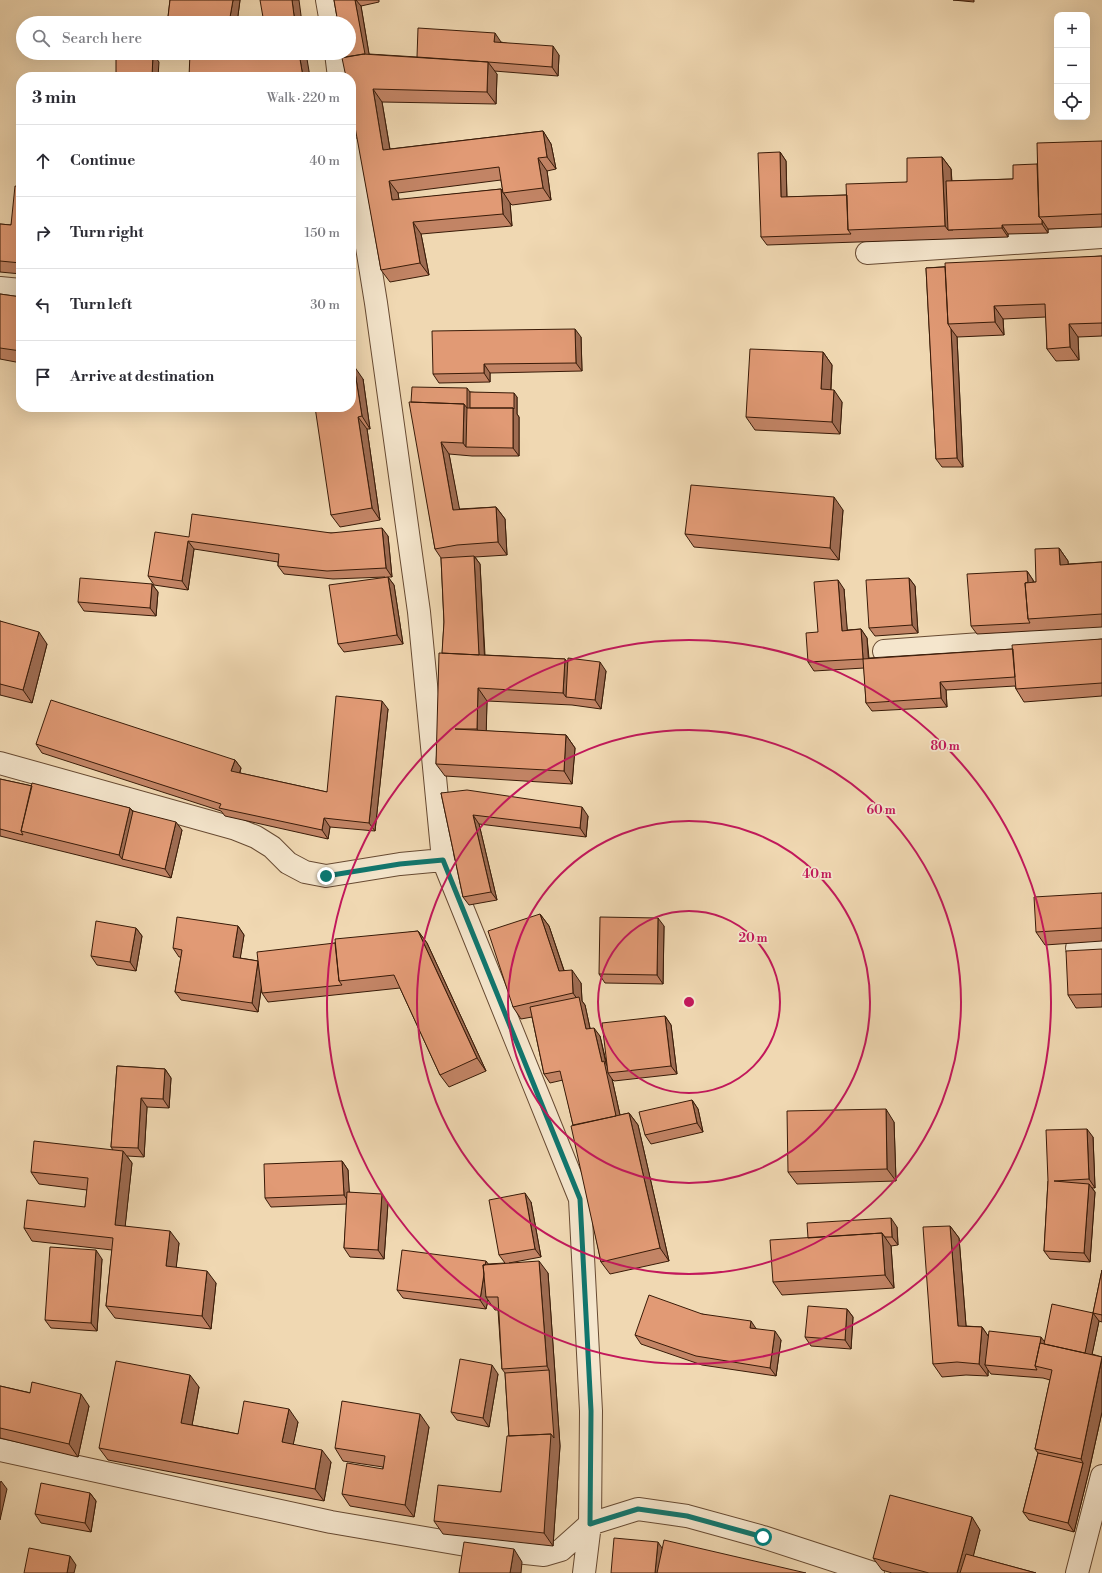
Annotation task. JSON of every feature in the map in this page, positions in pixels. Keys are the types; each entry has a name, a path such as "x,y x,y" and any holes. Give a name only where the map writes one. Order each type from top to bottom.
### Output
{"street":[{"path":"327,0 330,16"},
{"path":"337,60 339,72"},
{"path":"356,179 376,304 418,604 443,860 580,1199 591,1411 590,1524 584,1573"},
{"path":"867,253 1102,237"},
{"path":"0,288 16,290"},
{"path":"884,651 1102,635"},
{"path":"0,763 236,829 256,837 272,847 288,863 305,872 326,876 400,864 443,860"},
{"path":"1077,948 1102,947"},
{"path":"0,1450 331,1522 489,1549 544,1555 561,1550 590,1524 638,1509 687,1516 763,1537 873,1573"},
{"path":"1077,1573 1102,1476"}],"building":[{"path":"170,0 233,0 230,16 168,16"},
{"path":"260,0 292,0 294,16 263,16"},
{"path":"334,0 355,0 365,54 356,55 356,16 337,16"},
{"path":"418,28 495,33 494,42 553,46 552,67 417,57"},
{"path":"363,54 488,62 487,92 373,89 383,150 543,131 547,157 538,158 543,188 503,193 499,167 389,181 392,200 501,189 503,214 413,222 420,263 381,270 356,132 356,72 345,72 342,60 356,60 356,55"},
{"path":"116,60 153,60 152,72 116,72"},
{"path":"190,60 300,60 302,72 189,72"},
{"path":"1102,141 1102,214 1039,217 1037,143"},
{"path":"780,152 781,197 847,195 848,230 851,234 761,237 758,153"},
{"path":"942,157 945,226 848,230 846,184 907,182 907,158"},
{"path":"1037,164 1039,217 1042,220 1042,224 1002,225 1002,228 948,230 946,181 1013,179 1013,165"},
{"path":"15,186 16,263 0,261 0,224 11,225"},
{"path":"1102,256 1102,323 1069,324 1070,347 1047,349 1045,304 994,306 995,322 948,324 945,263"},
{"path":"945,267 948,324 951,329 957,458 936,459 926,268"},
{"path":"0,294 16,296 16,350 0,348"},
{"path":"575,329 576,363 484,364 484,373 433,374 432,331"},
{"path":"750,349 823,352 821,389 834,390 832,422 746,417"},
{"path":"356,378 362,416 358,417 372,508 331,515 316,412 356,412"},
{"path":"412,387 467,388 467,408 464,404 411,402"},
{"path":"470,392 514,393 514,409 470,408"},
{"path":"409,402 464,404 463,443 441,442 453,510 496,507 498,542 457,545 435,549"},
{"path":"467,408 513,408 513,448 466,447"},
{"path":"691,485 834,497 830,548 685,534"},
{"path":"192,514 331,533 382,528 386,568 327,571 278,566 279,554 188,541 182,581 148,576 155,532 189,537"},
{"path":"1059,548 1060,565 1102,562 1102,614 1028,619 1025,583 1036,582 1035,549"},
{"path":"474,556 479,655 442,653 444,622 441,558"},
{"path":"1027,571 1028,582 1025,583 1028,619 1030,623 971,626 967,574"},
{"path":"388,577 397,635 338,644 329,585"},
{"path":"80,578 152,584 150,608 78,602"},
{"path":"909,578 912,625 869,628 866,580"},
{"path":"838,580 842,631 861,629 863,659 808,662 806,633 818,632 814,582"},
{"path":"0,621 39,632 23,690 0,684"},
{"path":"1102,639 1102,683 1016,689 1012,645"},
{"path":"1013,649 1015,677 940,682 941,698 866,703 863,659"},
{"path":"439,653 565,659 563,693 478,688 477,729 455,729 566,735 564,771 436,764"},
{"path":"568,658 600,662 595,700 566,697"},
{"path":"336,696 382,701 369,823 324,818 322,830 219,808 221,804 36,744 51,700 235,760 231,771 327,792"},
{"path":"0,779 32,786 21,831 23,835 0,829"},
{"path":"32,783 130,808 119,855 21,831"},
{"path":"467,790 582,807 580,828 473,815 491,892 463,897 441,793"},
{"path":"133,811 176,822 165,869 122,859"},
{"path":"1102,893 1102,928 1036,932 1034,897"},
{"path":"540,914 559,971 572,970 573,993 513,1007 488,931"},
{"path":"177,917 238,926 233,957 258,961 252,1003 175,992 182,950 173,948"},
{"path":"600,917 658,918 657,975 599,974"},
{"path":"96,921 136,928 130,962 91,956"},
{"path":"418,931 477,1058 440,1075 394,975 339,981 335,939"},
{"path":"335,943 339,981 342,985 262,993 257,952"},
{"path":"1102,949 1102,994 1068,995 1066,951"},
{"path":"579,997 586,1029 594,1028 602,1062 604,1061 616,1116 573,1125 560,1071 544,1074 530,1007"},
{"path":"665,1016 671,1066 608,1073 602,1023"},
{"path":"117,1066 165,1069 163,1099 141,1098 138,1148 111,1147"},
{"path":"692,1100 697,1123 645,1135 639,1112"},
{"path":"886,1109 887,1169 788,1172 787,1111"},
{"path":"629,1113 660,1248 601,1262 571,1126"},
{"path":"1087,1129 1089,1179 1054,1181 1089,1184 1084,1253 1044,1251 1048,1181 1046,1130"},
{"path":"34,1141 123,1151 115,1225 170,1231 166,1266 207,1271 202,1316 106,1306 113,1238 24,1228 27,1200 85,1207 88,1178 31,1172"},
{"path":"342,1161 344,1195 265,1198 264,1164"},
{"path":"347,1192 382,1194 378,1250 344,1248"},
{"path":"525,1193 535,1249 499,1255 489,1200"},
{"path":"891,1218 892,1237 885,1237 882,1233 808,1238 807,1223"},
{"path":"950,1226 958,1326 982,1327 979,1364 957,1362 933,1364 923,1227"},
{"path":"882,1233 885,1275 773,1282 770,1240"},
{"path":"50,1247 96,1250 91,1323 45,1320"},
{"path":"402,1250 486,1261 485,1265 483,1265 484,1274 480,1300 397,1290"},
{"path":"539,1261 547,1366 502,1369 498,1297 486,1297 483,1265"},
{"path":"1102,1270 1102,1315 1093,1313"},
{"path":"649,1295 702,1314 751,1321 750,1328 775,1331 770,1368 696,1356 635,1335"},
{"path":"1052,1304 1093,1313 1085,1353 1044,1344"},
{"path":"808,1306 847,1309 845,1340 805,1337"},
{"path":"989,1331 1041,1337 1035,1366 1037,1370 985,1365"},
{"path":"1040,1343 1102,1357 1081,1459 1035,1449 1052,1370 1035,1366"},
{"path":"460,1359 492,1365 483,1418 451,1412"},
{"path":"116,1361 190,1375 181,1423 238,1434 244,1401 289,1409 282,1442 322,1450 315,1489 99,1448"},
{"path":"549,1370 554,1438 551,1434 509,1436 505,1373"},
{"path":"32,1382 81,1394 69,1444 0,1428 0,1386 30,1393"},
{"path":"342,1401 420,1414 405,1505 342,1494 347,1463 383,1469 385,1456 335,1448"},
{"path":"551,1434 544,1533 434,1521 438,1485 501,1492 507,1436"},
{"path":"1038,1453 1083,1463 1068,1523 1023,1512"},
{"path":"41,1483 90,1493 85,1523 35,1514"},
{"path":"890,1495 972,1517 957,1573 929,1573 873,1558"},
{"path":"614,1538 658,1542 655,1573 611,1573"},
{"path":"664,1540 806,1573 657,1573"},
{"path":"464,1542 514,1549 510,1573 459,1573"},
{"path":"29,1548 70,1556 67,1573 24,1573"},
{"path":"966,1554 1036,1573 960,1573"}],"route":[{"path":"326,876 400,864 443,860 580,1199 591,1411 590,1524 638,1509 687,1516 763,1537"}]}
